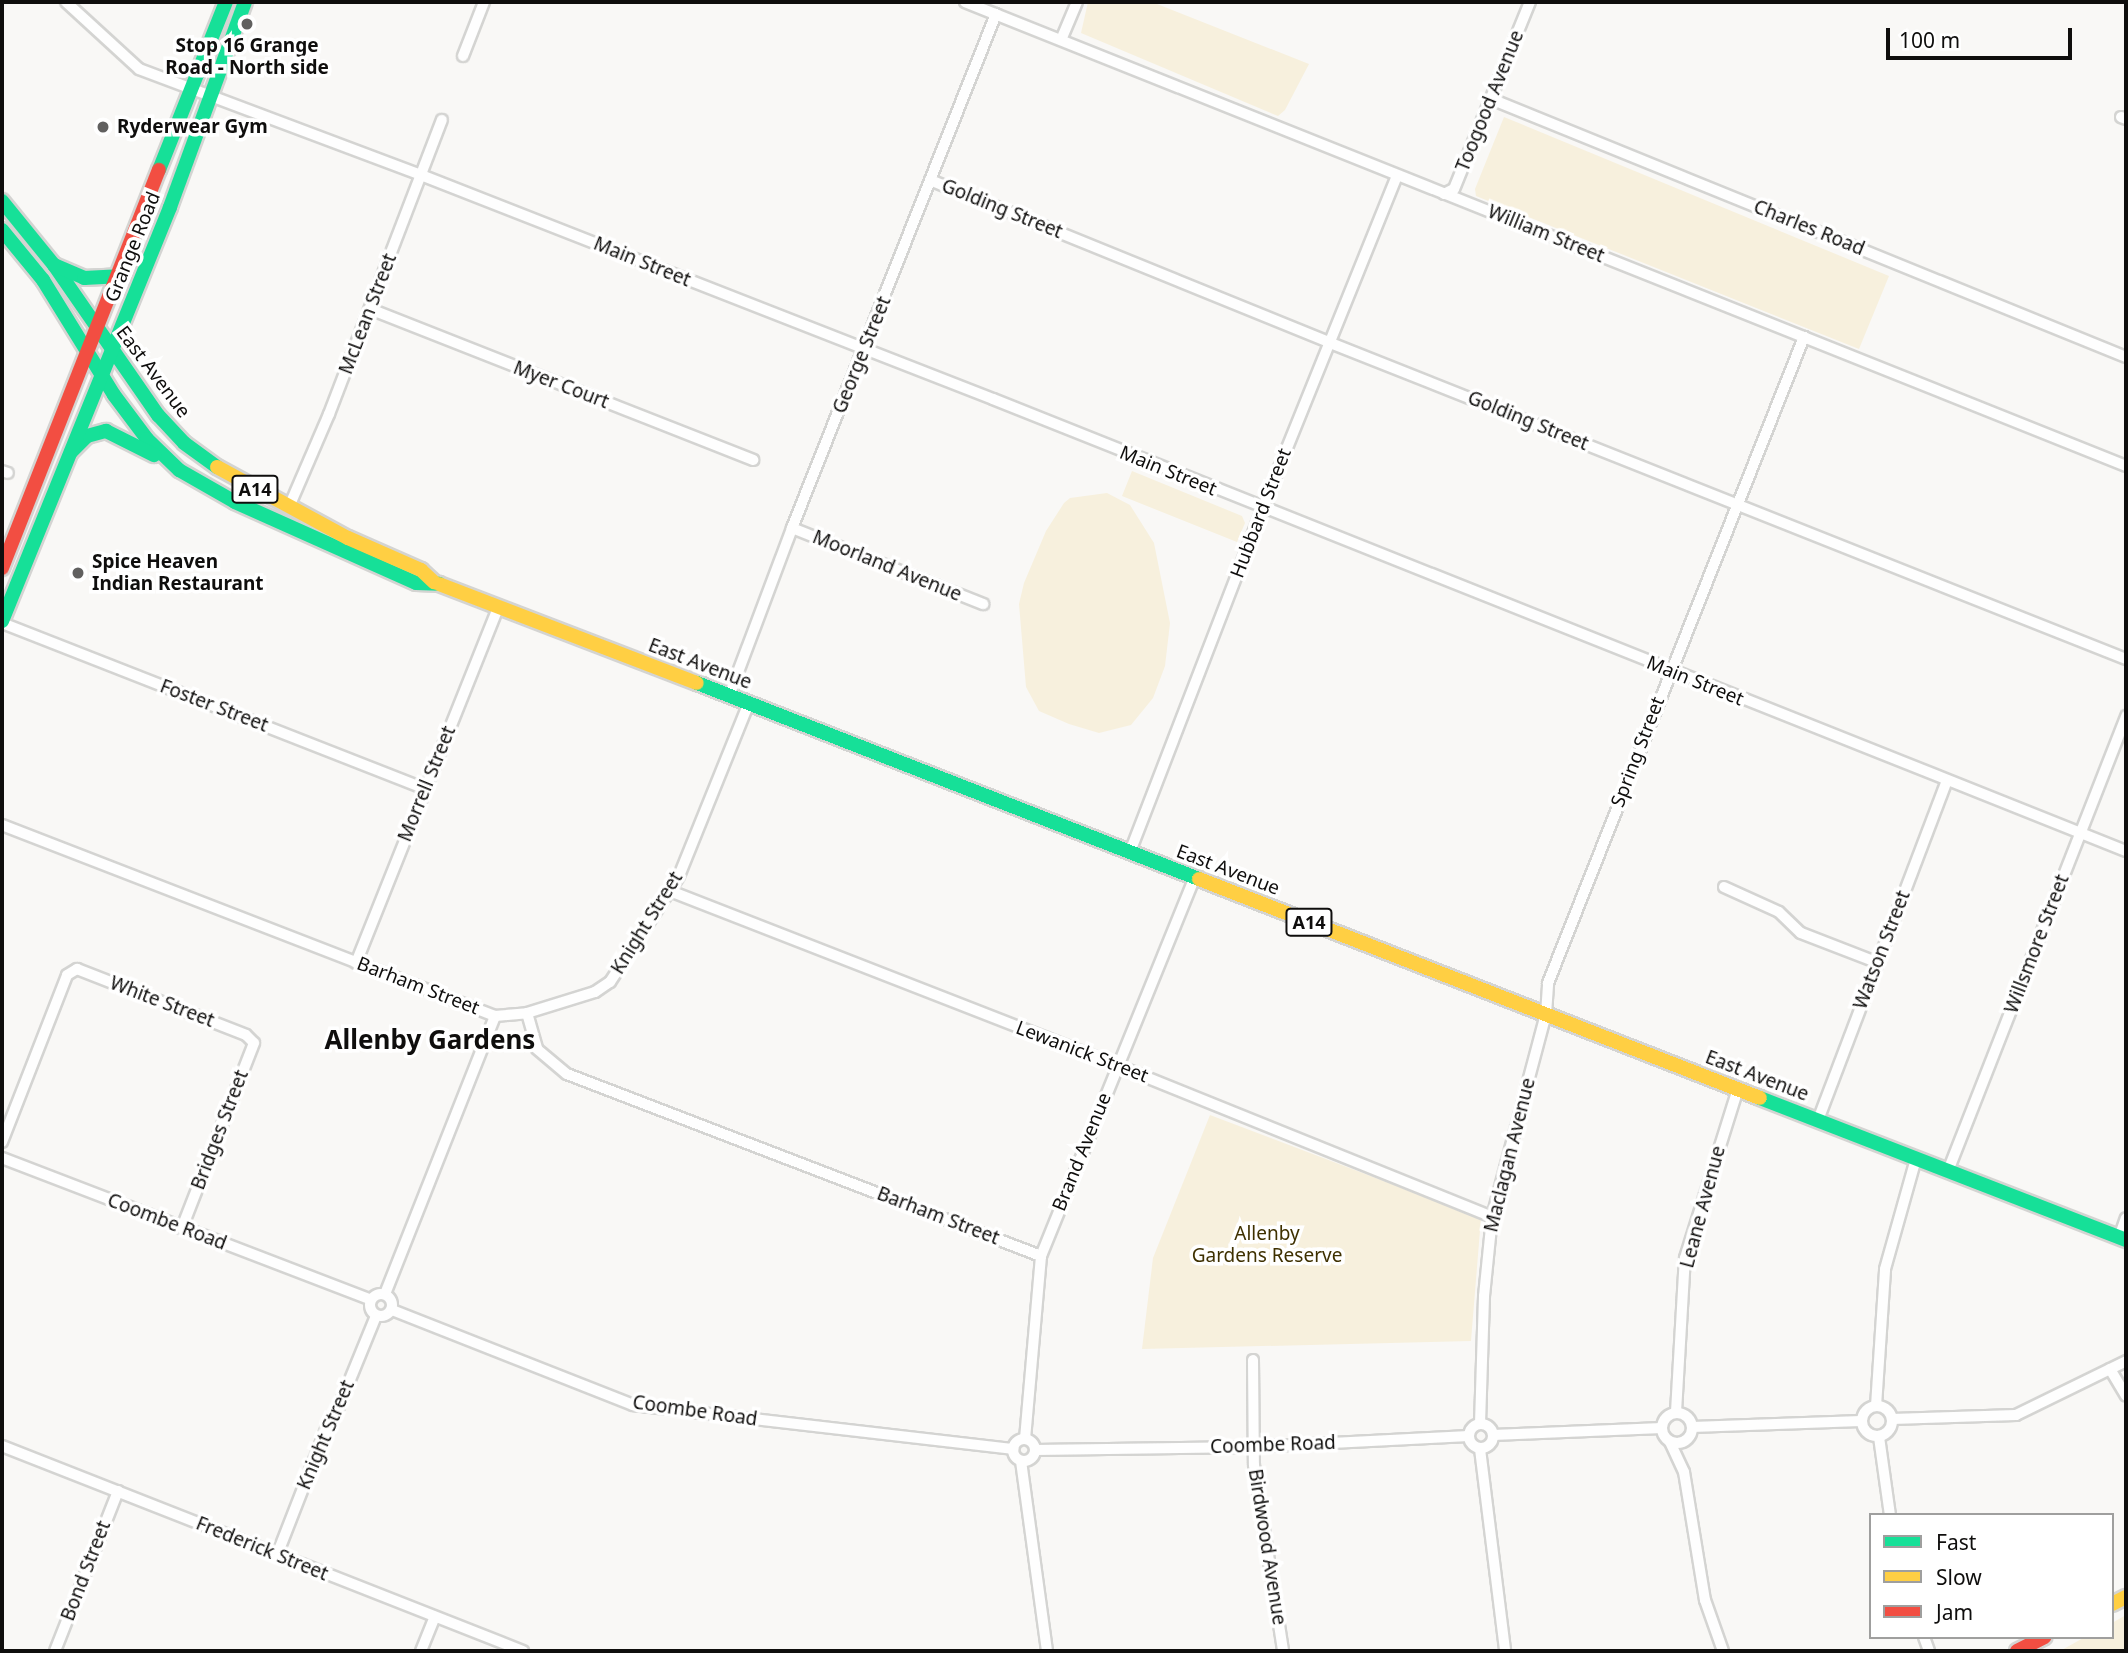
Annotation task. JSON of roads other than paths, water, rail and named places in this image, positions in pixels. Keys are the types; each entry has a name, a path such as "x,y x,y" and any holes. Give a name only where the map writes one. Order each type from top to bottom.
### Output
{"main road":[{"name":"Grange Road","path":"2,568 226,2"},
{"name":"Grange Road","path":"2,622 175,194 209,94 245,2"},
{"name":"A14","path":"2,201 54,265 92,341"},
{"name":"A14","path":"2,230 92,341"},
{"path":"54,265 84,278 118,276"},
{"name":"East Avenue","path":"92,341 112,350 158,415 184,443 221,470 348,538 421,570 434,582 2123,1239"},
{"name":"East Avenue","path":"92,341 104,370 147,439 175,466 224,497 310,537 416,583 434,582"},
{"path":"71,452 94,432 112,431 175,466"},
{"path":"2017,1651 2041,1639"}],"street":[{"name":"Main Street","path":"66,2 139,69 421,174 2126,851"},
{"path":"463,56 484,2"},
{"name":"William Street","path":"965,2 2126,466"},
{"path":"1061,40 1077,2"},
{"name":"Toogood Avenue","path":"1444,194 1454,189 1530,2"},
{"name":"George Street","path":"729,696 792,528 996,14"},
{"name":"Charles Road","path":"1491,99 2126,357"},
{"name":"McLean Street","path":"289,507 370,309 442,120"},
{"name":"Hubbard Street","path":"1130,852 1262,509 1397,176"},
{"name":"Golding Street","path":"930,180 1328,342 2126,659"},
{"name":"Myer Court","path":"370,309 752,460"},
{"name":"Spring Street","path":"1546,1014 1548,983 1669,670 1804,337"},
{"name":"Moorland Avenue","path":"792,528 983,604"},
{"name":"Morrell Street","path":"356,963 499,606"},
{"name":"Foster Street","path":"2,622 426,789"},
{"name":"Knight Street","path":"527,1013 596,992 610,982 679,876 749,704"},
{"name":"Willsmore Street","path":"1948,1171 2126,716"},
{"name":"Watson Street","path":"1818,1120 1947,781"},
{"name":"Barham Street","path":"2,825 495,1016 527,1013 537,1049 566,1074 1041,1256"},
{"name":"Brand Avenue","path":"1024,1439 1041,1256 1116,1065 1195,877"},
{"path":"1724,887 1779,912 1801,933 1876,962"},
{"name":"Lewanick Street","path":"670,891 1116,1065 1492,1217"},
{"name":"White Street","path":"2,1142 67,975 77,969 247,1035"},
{"name":"Maclagan Avenue","path":"1480,1424 1484,1296 1492,1217 1546,1014"},
{"path":"385,1294 495,1016"},
{"name":"Bridges Street","path":"182,1228 254,1043 247,1035"},
{"name":"Leane Avenue","path":"1676,1412 1685,1258 1738,1089"},
{"name":"Coombe Road","path":"2,1158 371,1300"},
{"path":"1876,1406 1885,1269 1916,1158"},
{"path":"2123,1239 2126,1218"},
{"path":"385,1294 392,1301 392,1310 386,1316 376,1315 370,1309 371,1300 376,1295 385,1294"},
{"name":"Coombe Road","path":"392,1310 633,1405 1013,1449"},
{"name":"Knight Street","path":"277,1555 326,1429 338,1409 376,1315"},
{"name":"Birdwood Avenue","path":"1253,1360 1253,1447 1283,1651"},
{"path":"1892,1419 2016,1415 2126,1361"},
{"path":"2110,1369 2126,1396"},
{"path":"1876,1406 1888,1410 1892,1419 1888,1432 1879,1437 1868,1434 1861,1421 1866,1410 1876,1406"},
{"path":"1662,1428 1668,1416 1676,1412 1688,1417 1692,1427 1686,1441 1671,1442"},
{"path":"1692,1427 1861,1421"},
{"path":"1480,1424 1488,1426 1493,1436 1489,1446 1480,1449 1472,1446 1469,1436 1471,1428 1480,1424"},
{"path":"1493,1436 1662,1428"},
{"path":"1662,1428 1684,1472 1705,1600 1723,1651"},
{"name":"Coombe Road","path":"1035,1450 1253,1447 1469,1436"},
{"path":"1879,1437 1890,1513"},
{"path":"1021,1461 1031,1459 1035,1450 1032,1442 1024,1439 1017,1442 1013,1449 1015,1456 1021,1461 1047,1651"},
{"name":"Frederick Street","path":"2,1446 523,1651"},
{"path":"1480,1449 1505,1651"},
{"name":"Bond Street","path":"55,1651 118,1491"},
{"path":"421,1651 435,1617"}],"place":[{"name":"Stop 16 Grange Road - North side","path":"247,24"},
{"name":"Ryderwear Gym","path":"103,127"},
{"name":"Spice Heaven Indian Restaurant","path":"78,573"}],"district":[{"name":"Allenby Gardens","path":"430,1040"}],"park label":[{"name":"Allenby Gardens Reserve","path":"1267,1245"}]}
